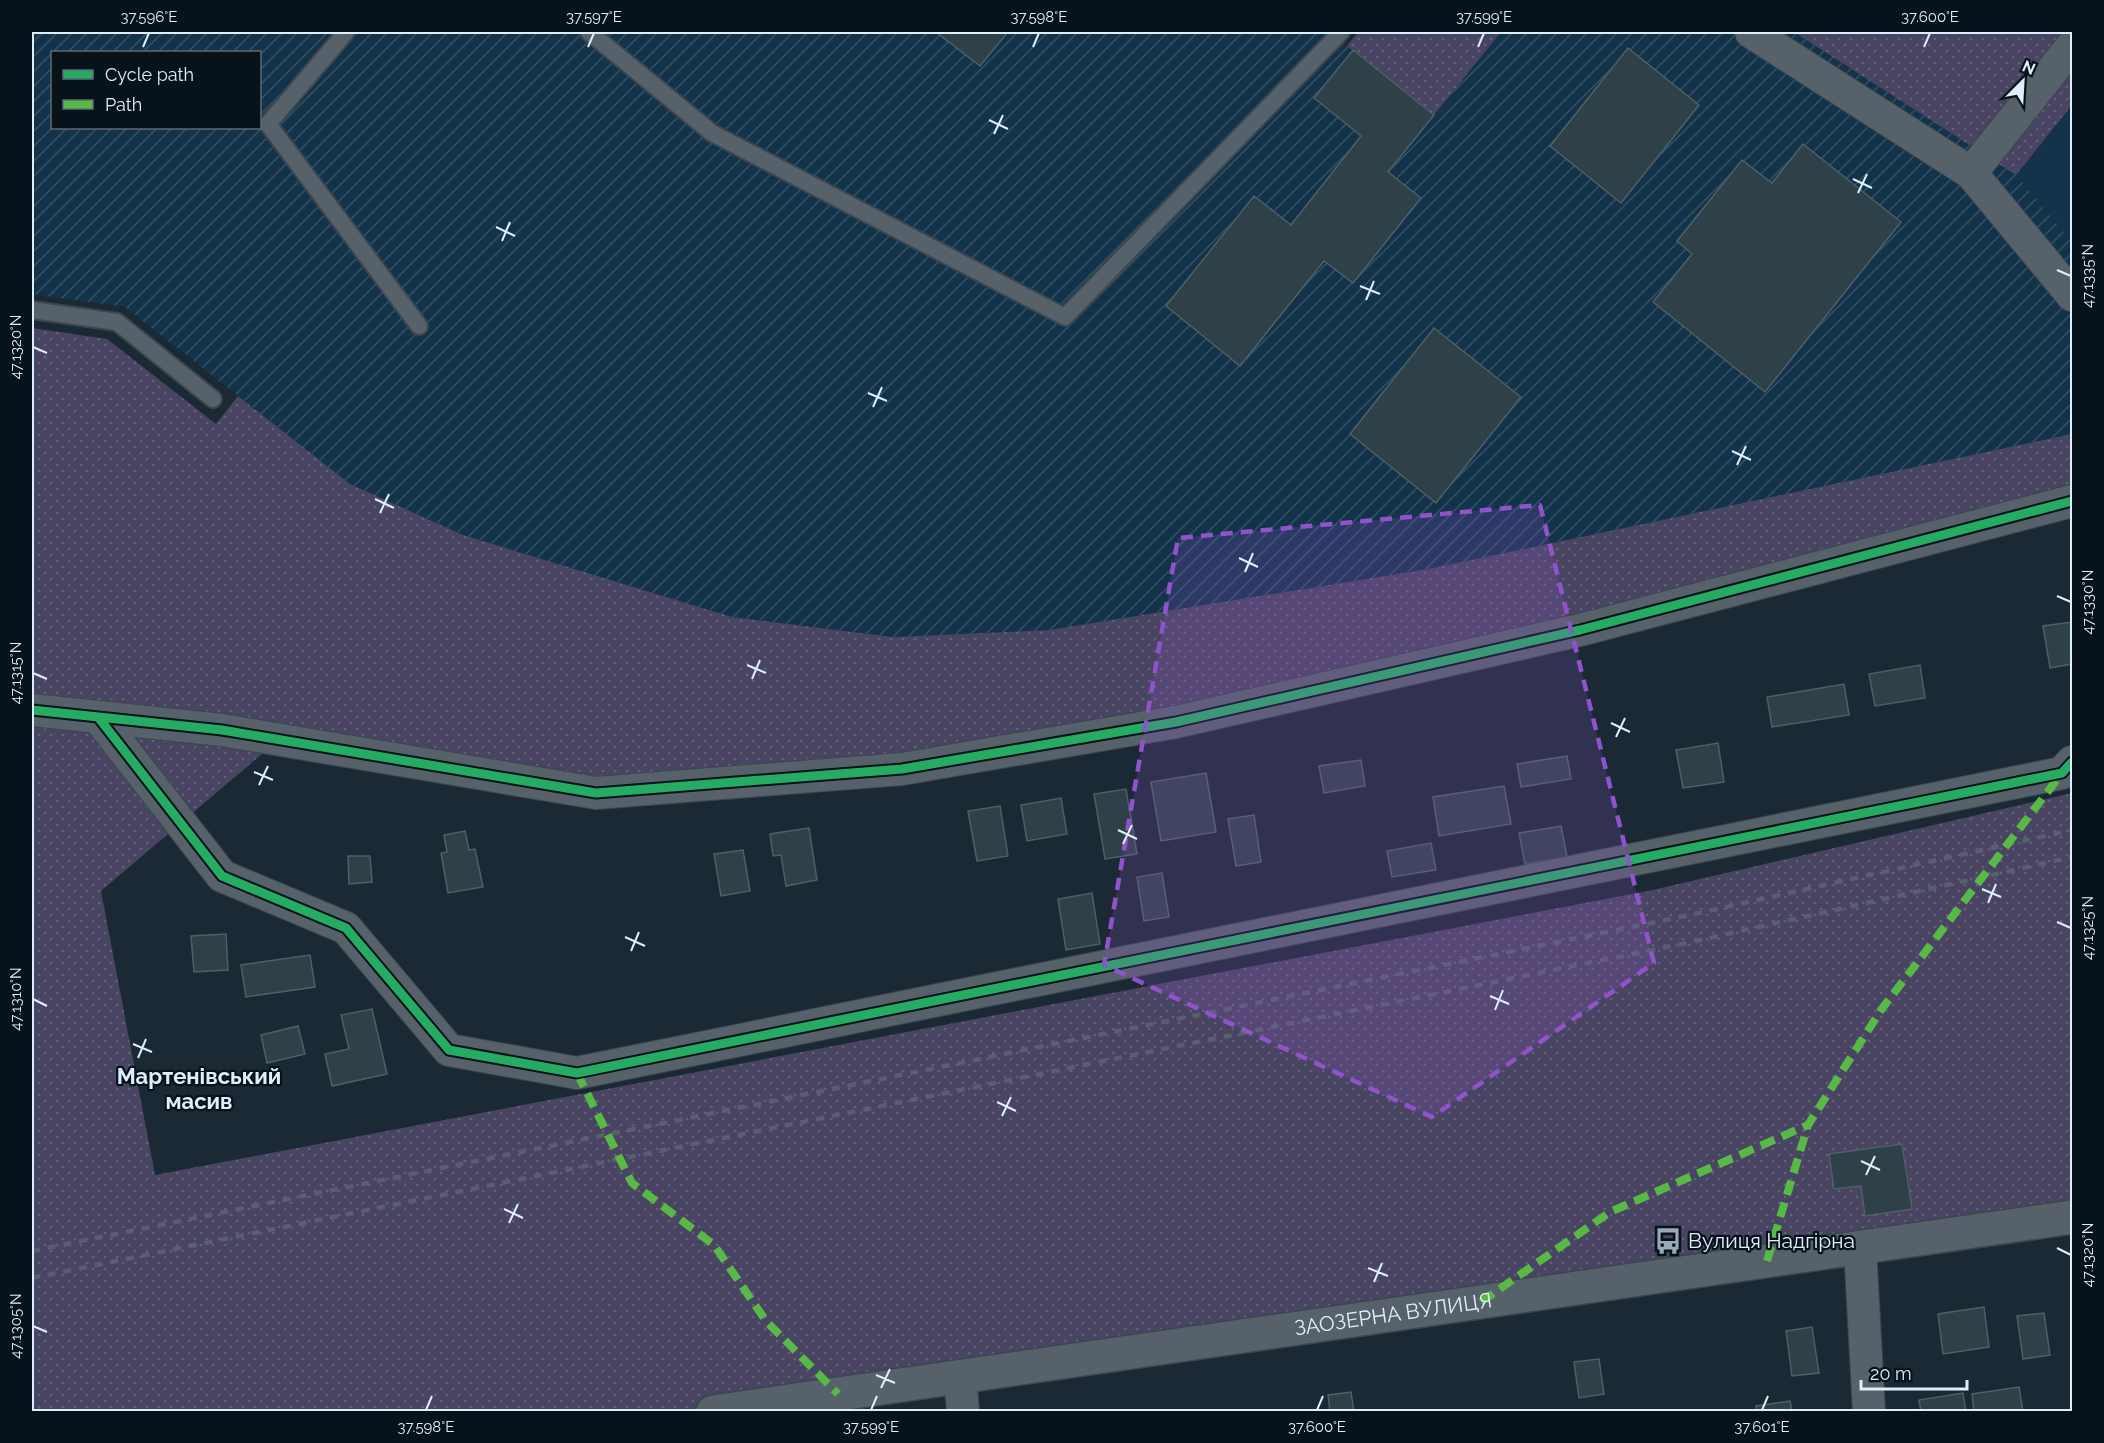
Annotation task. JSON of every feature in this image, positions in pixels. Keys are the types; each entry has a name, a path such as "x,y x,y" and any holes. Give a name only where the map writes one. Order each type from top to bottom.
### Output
{"street":[{"path":"1751,32 1971,173 2073,295"},
{"path":"1971,173 2073,46"},
{"path":"32,710 222,730 596,793 902,769 1176,722 1569,633 2073,501"},
{"path":"98,717 222,876 346,928 450,1050 577,1073 2062,773 2073,762"},
{"name":"ЗАОЗЕРНА ВУЛИЦЯ","path":"713,1412 2073,1217"},
{"path":"1860,1247 1869,1412"},
{"path":"960,1376 963,1412"}],"lane":[{"path":"346,32 268,124 419,326"},
{"path":"589,32 712,133 1065,317 1341,32"},
{"path":"32,310 117,322 213,399"}],"highlighted area":[{"path":"1540,505 1654,963 1432,1117 1104,965 1178,538"}],"shaded area":[{"path":"32,32 1329,32 1434,115 1501,32 1794,32 2016,175 2072,242 2072,434 1428,569 1049,630 893,637 732,617 463,535 350,484 125,307 32,294"},
{"path":"1358,32 1501,32 1434,115 1347,46"},
{"path":"1794,32 2072,32 2072,105 2016,175"},
{"path":"2072,105 2072,242 2016,175"},
{"path":"32,328 107,339 216,424 238,396 350,484 463,535 732,617 893,637 1049,630 1428,569 2072,434 2072,491 1575,621 1176,713 900,759 597,783 289,731 101,891 155,1175 1648,891 2072,793 2072,1217 713,1411 32,1412"}],"building":[{"path":"936,32 1008,32 980,66"},
{"path":"1628,48 1699,105 1621,203 1550,146"},
{"path":"1353,50 1434,115 1388,172 1421,198 1353,283 1324,261 1240,366 1166,306 1254,196 1291,225 1361,136 1314,98"},
{"path":"1803,144 1901,222 1765,392 1653,302 1692,254 1677,241 1742,160 1772,183"},
{"path":"1434,328 1521,397 1436,503 1350,434"},
{"path":"2072,622 2072,664 2050,668 2043,626"},
{"path":"1920,665 1925,698 1875,706 1869,674"},
{"path":"1844,684 1849,715 1772,727 1767,697"},
{"path":"1718,743 1724,782 1683,788 1676,750"},
{"path":"1567,756 1571,779 1521,787 1517,764"},
{"path":"1361,760 1365,786 1324,793 1319,766"},
{"path":"1206,773 1216,832 1161,841 1151,782"},
{"path":"1504,786 1511,824 1439,836 1433,797"},
{"path":"1126,789 1137,854 1105,859 1094,794"},
{"path":"1061,798 1067,834 1027,841 1021,805"},
{"path":"1000,806 1008,856 977,861 968,811"},
{"path":"1254,815 1261,862 1236,866 1228,819"},
{"path":"1561,826 1567,857 1525,864 1519,833"},
{"path":"809,828 817,880 786,886 781,855 773,856 770,834"},
{"path":"465,831 469,850 475,849 483,887 448,893 441,853 447,852 444,835"},
{"path":"1431,843 1436,870 1392,877 1387,851"},
{"path":"743,850 750,891 721,896 714,854"},
{"path":"348,856 370,856 372,882 349,884"},
{"path":"1162,873 1169,917 1144,921 1137,877"},
{"path":"1092,893 1100,944 1066,950 1058,899"},
{"path":"226,934 228,970 194,972 191,936"},
{"path":"310,955 315,987 246,997 241,965"},
{"path":"372,1009 387,1074 332,1086 325,1054 349,1049 341,1015"},
{"path":"298,1026 305,1054 267,1063 261,1035"},
{"path":"1902,1144 1912,1209 1865,1216 1861,1186 1834,1189 1829,1154"},
{"path":"1984,1307 1989,1347 1943,1354 1938,1314"},
{"path":"2044,1313 2050,1355 2023,1359 2017,1316"},
{"path":"1812,1327 1819,1373 1792,1376 1786,1331"},
{"path":"1599,1359 1604,1394 1579,1398 1574,1362"},
{"path":"2019,1387 2023,1412 1974,1412 1972,1394"},
{"path":"1351,1392 1354,1412 1330,1412 1328,1395"},
{"path":"1963,1393 1966,1412 1921,1412 1919,1400"},
{"path":"1790,1401 1792,1412 1757,1412 1756,1406"}],"railway":[{"path":"32,1251 1681,917 2072,830"},
{"path":"32,1278 1687,943 2072,857"}],"marked path":[{"path":"1767,1261 1808,1125 1881,1010 2062,773"},
{"path":"577,1073 632,1183 714,1245 766,1321 838,1394"},
{"path":"1481,1302 1610,1212 1808,1125"}],"cycle path":[{"path":"32,710 222,730 596,793 902,769 1176,722 1580,630 2072,501"},
{"path":"98,717 222,876 346,928 449,1050 577,1073 2062,773 2072,762"}],"place":[{"name":"Вулиця Надгірна","path":"1668,1241"}],"district":[{"name":"Мартенівський масив","path":"199,1088"}]}
